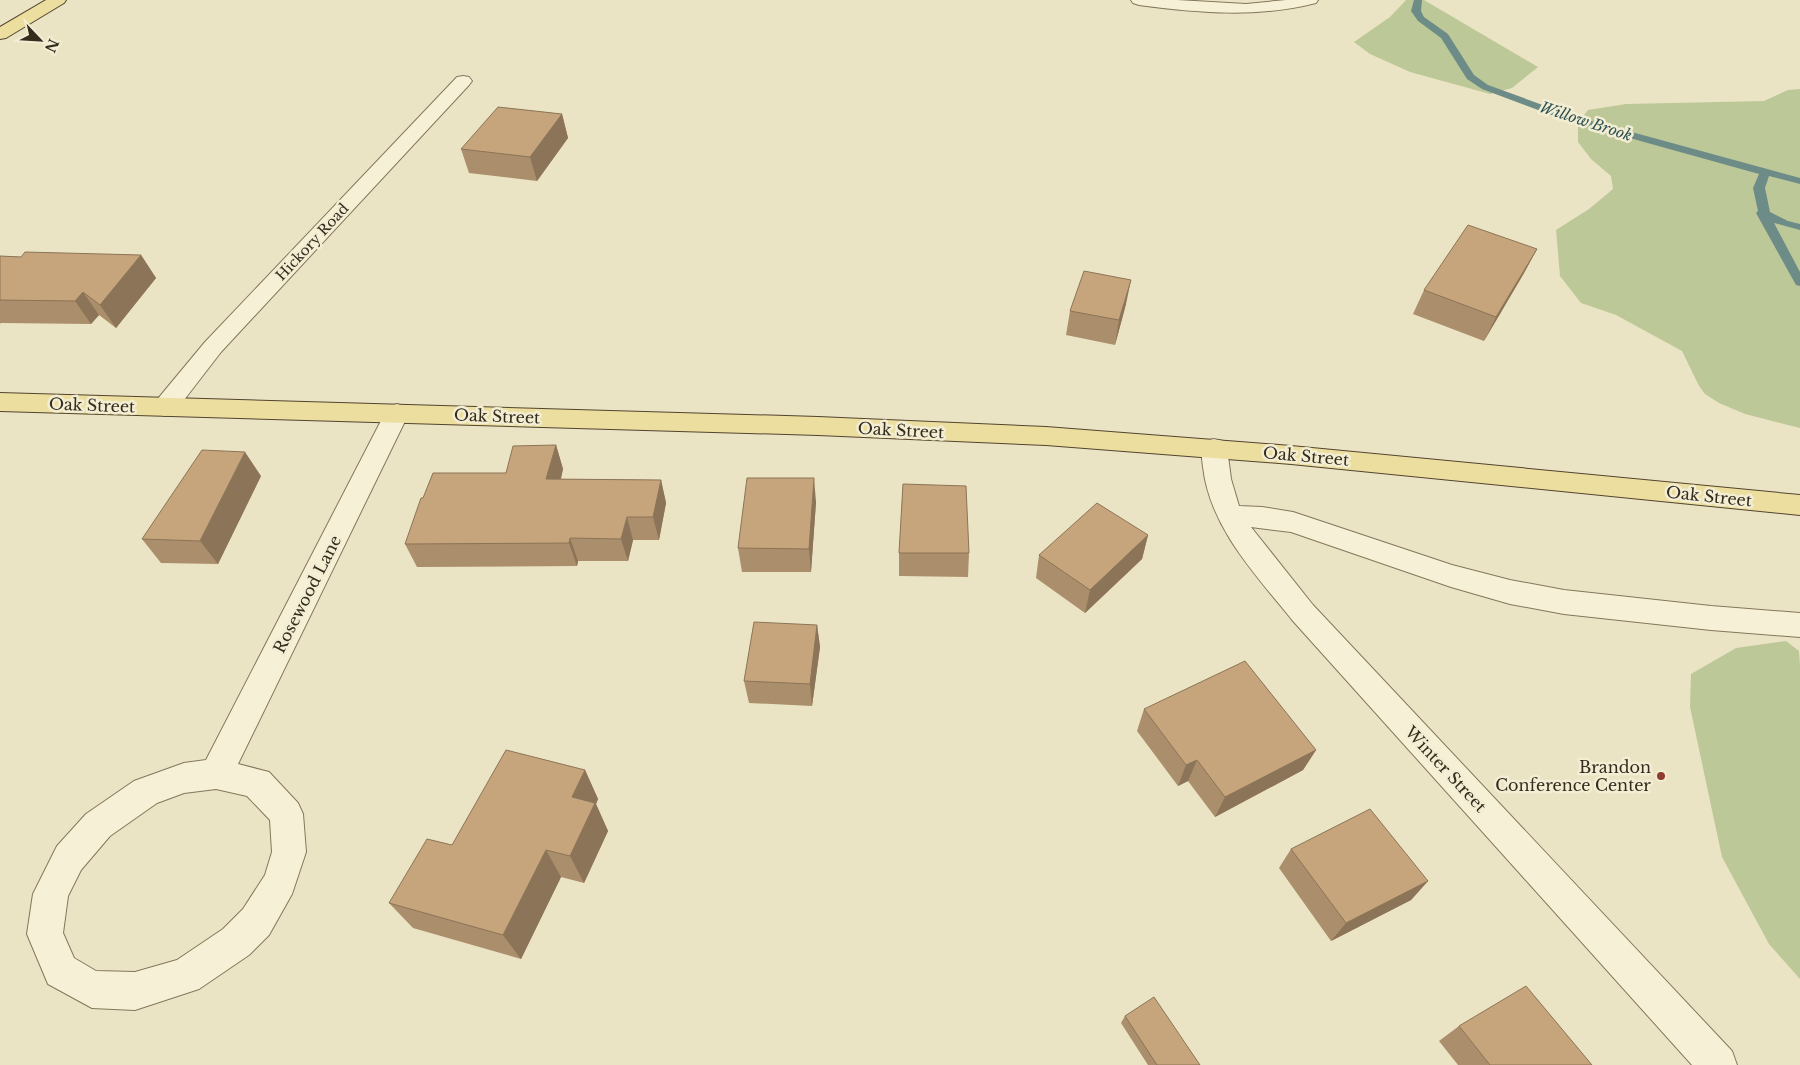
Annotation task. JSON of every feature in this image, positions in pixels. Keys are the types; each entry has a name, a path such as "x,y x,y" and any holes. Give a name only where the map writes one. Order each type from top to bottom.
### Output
{"main road":[{"path":"0,34 58,0"},
{"name":"Oak Street","path":"0,402 837,427 1046,436 1214,448 1800,506"}],"street":[{"path":"1139,0 1208,8 1247,9 1286,6 1310,0"},
{"name":"Hickory Road","path":"165,407 213,348 463,81"},
{"name":"Rosewood Lane","path":"216,774 397,413"},
{"name":"Winter Street","path":"1214,448 1222,498 1231,517 1250,545 1303,613 1718,1065"},
{"path":"1231,517 1269,517 1293,522 1451,576 1510,592 1564,602 1692,616 1800,624"},
{"path":"216,774 257,783 286,814 289,852 280,882 256,922 236,942 186,976 135,991 92,989 61,971 45,934 51,894 69,858 98,825 146,792 184,778 216,774"}],"green space":[{"path":"1406,0 1424,0 1538,67 1512,88 1490,94 1410,72 1370,54 1354,42 1390,17"},
{"path":"1800,89 1800,428 1745,414 1719,403 1705,394 1699,386 1682,351 1616,315 1581,303 1560,276 1556,230 1589,209 1613,189 1611,176 1591,159 1578,142 1578,123 1588,110 1626,104 1764,101 1788,90"},
{"path":"1786,641 1799,651 1800,665 1800,979 1769,944 1722,857 1690,707 1691,674 1736,648"}],"building":[{"path":"498,107 562,114 530,157 461,149"},
{"path":"1468,225 1537,249 1496,317 1424,290"},
{"path":"25,252 141,255 100,305 83,292 75,301 0,300 0,256 21,257"},
{"path":"1084,271 1131,280 1119,320 1070,311"},
{"path":"556,445 546,479 661,480 653,517 627,517 621,539 570,538 569,543 405,544 421,498 423,498 433,473 506,473 513,446"},
{"path":"202,450 245,452 200,541 142,539"},
{"path":"747,478 814,478 809,549 738,548"},
{"path":"903,484 966,486 969,553 899,553"},
{"path":"1097,503 1148,535 1090,590 1039,555"},
{"path":"754,622 817,625 810,684 744,681"},
{"path":"1245,661 1316,750 1225,797 1197,760 1186,765 1144,709"},
{"path":"506,750 585,770 572,797 595,803 570,856 546,850 503,935 389,903 427,839 452,845"},
{"path":"1370,809 1428,881 1346,923 1291,849"},
{"path":"1526,986 1592,1065 1490,1065 1459,1026"},
{"path":"1154,997 1200,1065 1157,1065 1125,1016"}],"waterway":[{"name":"Willow Brook","path":"1418,0 1416,11 1421,19 1445,36 1470,77 1485,87 1569,118 1800,181"},
{"path":"1765,173 1759,188 1765,214"},
{"path":"1765,214 1785,224 1800,227"},
{"path":"1765,214 1781,249 1800,282"}],"place":[{"name":"Brandon Conference Center","path":"1661,776"}]}
